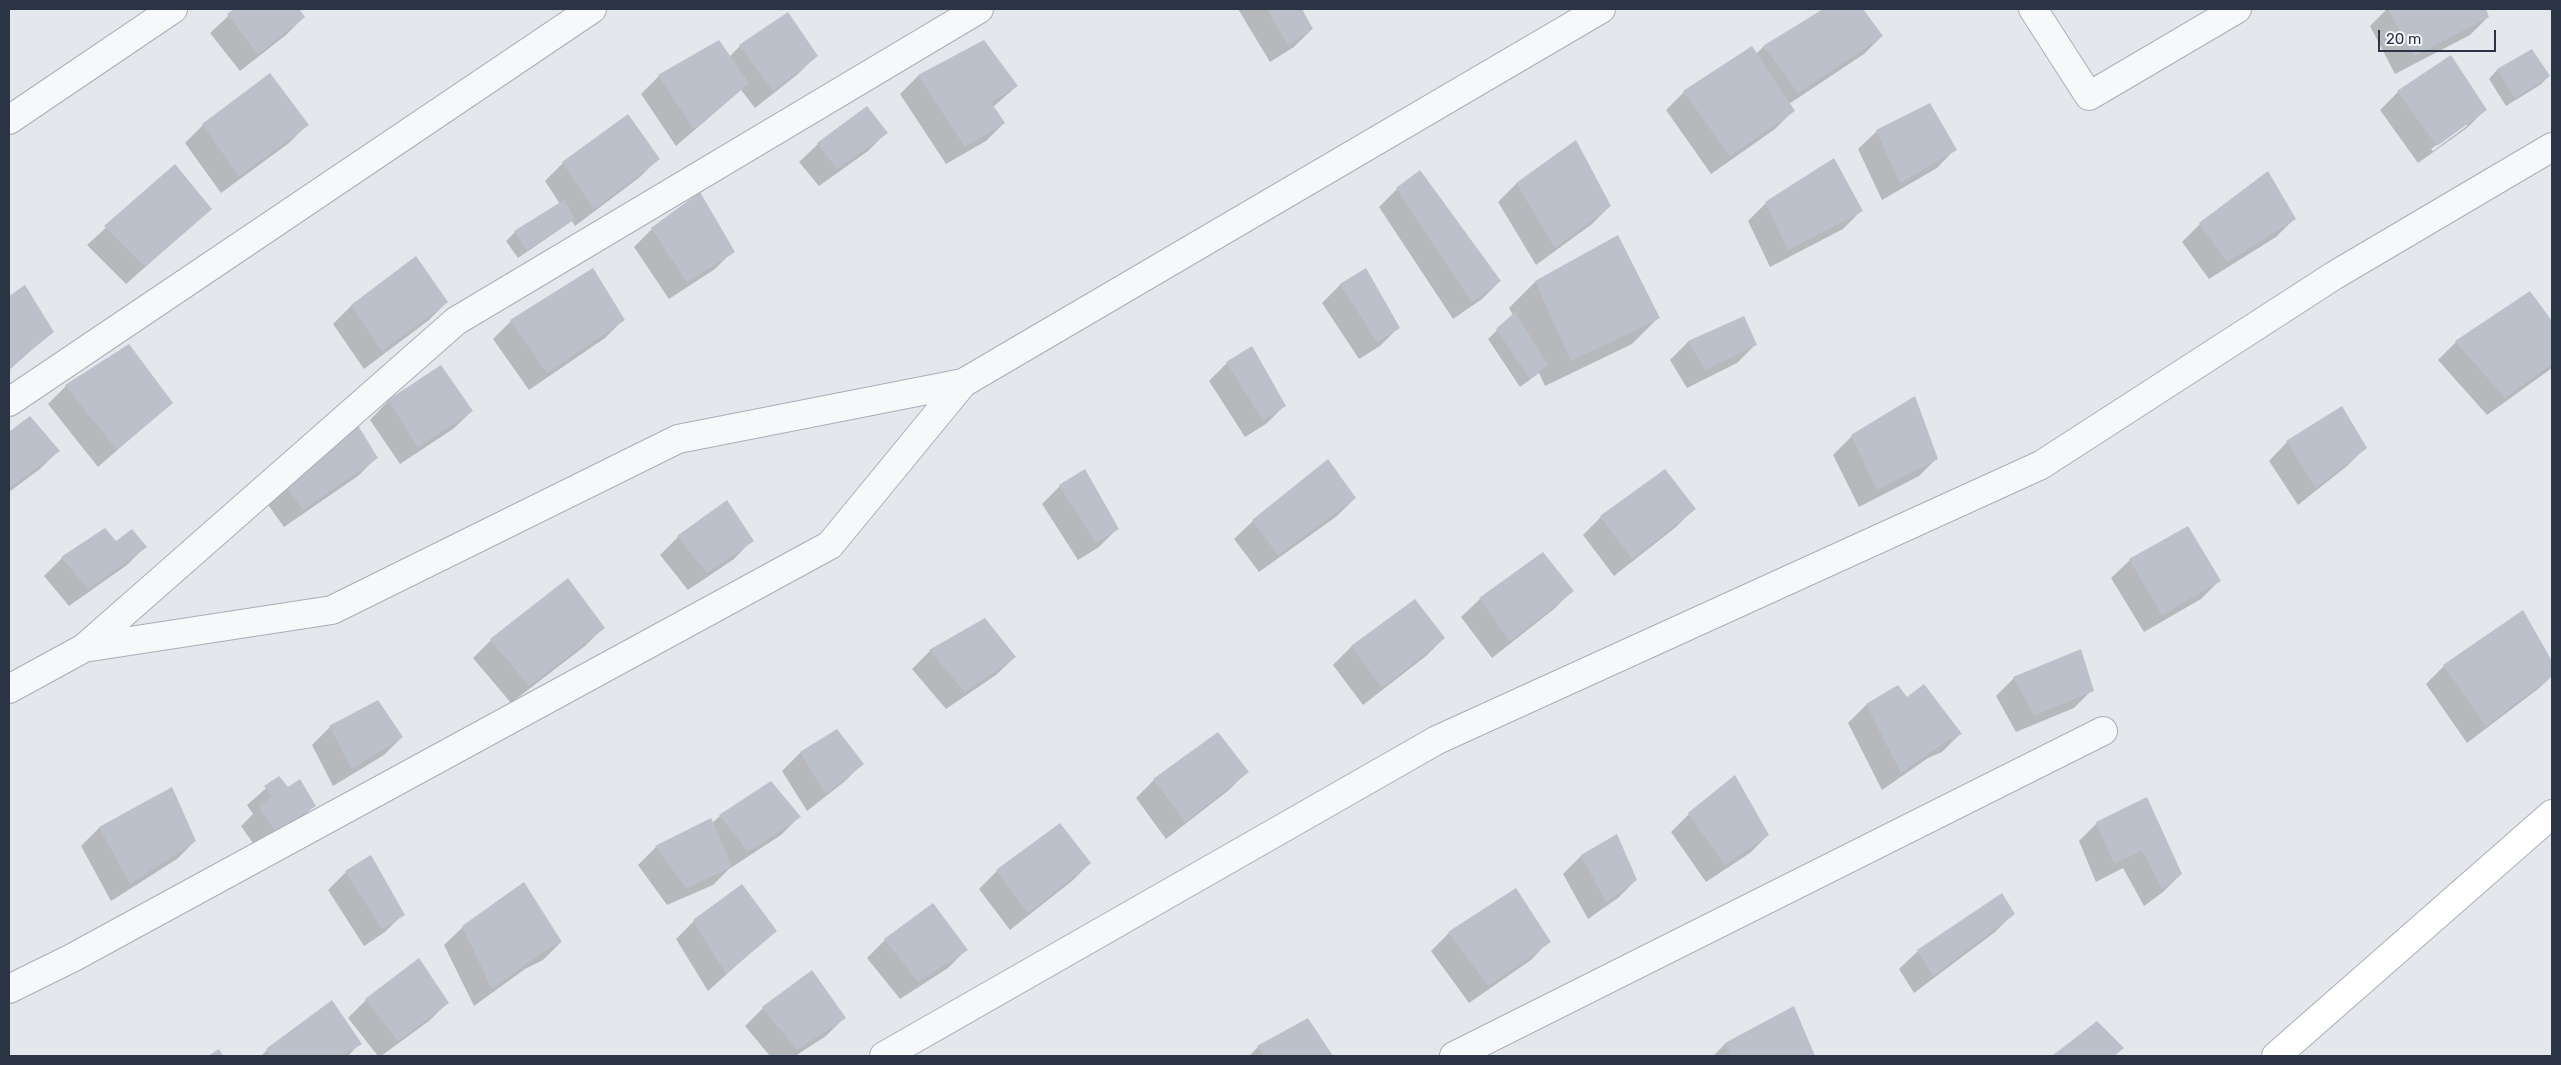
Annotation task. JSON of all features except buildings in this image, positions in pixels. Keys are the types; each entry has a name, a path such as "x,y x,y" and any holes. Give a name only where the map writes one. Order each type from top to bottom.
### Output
{"street":[{"path":"9,120 173,9"},
{"path":"9,402 592,9"},
{"path":"9,689 84,648 456,321 979,9"},
{"path":"84,648 332,610 678,439 963,383 1602,9"},
{"path":"2033,9 2089,96 2237,9"},
{"path":"884,1056 1437,740 2040,465 2335,275 2552,147"},
{"path":"9,989 72,958 830,545 963,383"},
{"path":"1454,1056 2103,731"},
{"path":"2276,1056 2552,814"}]}
